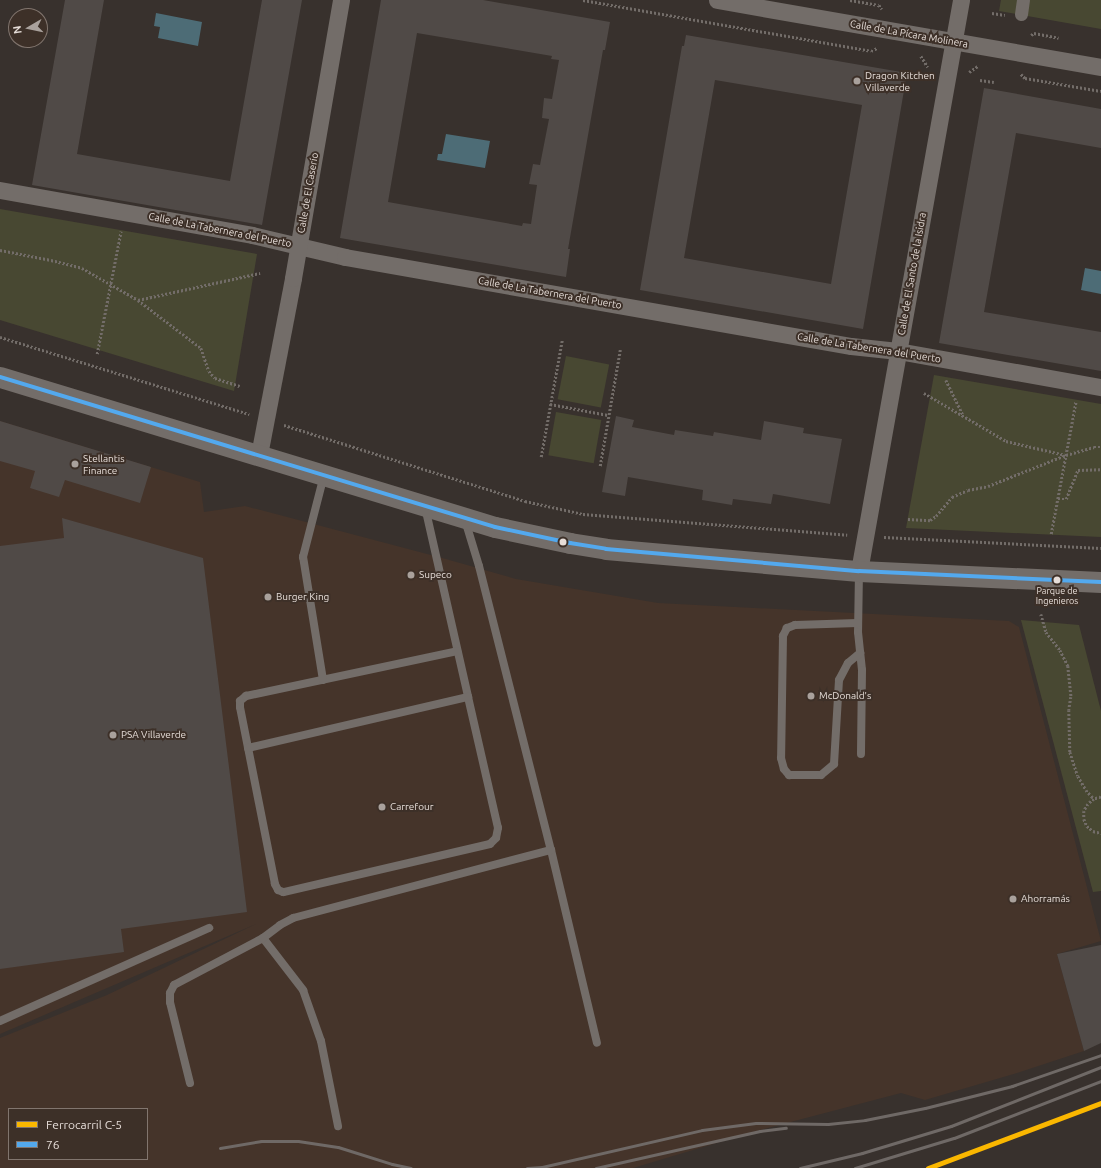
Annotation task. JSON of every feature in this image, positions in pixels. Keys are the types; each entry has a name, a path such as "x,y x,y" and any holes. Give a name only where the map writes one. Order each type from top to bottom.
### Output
{"street":[{"name":"Calle de El Caserío","path":"259,456 267,420 341,0"},
{"name":"Calle de La Pícara Molinera","path":"717,0 1101,67"},
{"name":"Calle de El Santo de la Isidra","path":"859,571 961,0"},
{"path":"1021,14 1023,0"},
{"name":"Calle de La Tabernera del Puerto","path":"0,190 252,234 345,257 851,346 898,351 1101,387"},
{"path":"0,377 494,527 606,549 859,571 1101,582"}],"lane":[{"path":"323,680 303,557 324,475"},
{"path":"424,505 498,828 496,838 490,844 283,892 278,890 275,884 240,701 246,696 457,651"},
{"path":"465,517 479,566 551,850 597,1043"},
{"path":"859,571 858,623 862,670 861,754"},
{"path":"858,623 795,625 787,628 783,636 781,758 784,769 789,775 821,775 834,764 838,680 848,663 860,653"},
{"path":"248,748 468,697"},
{"path":"190,1083 170,1002 170,993 174,985 264,938 280,925 293,918 551,850"},
{"path":"0,1021 209,928"},
{"path":"264,938 303,990 321,1041 338,1126"}],"path":[{"path":"583,0 871,51 881,45"},
{"path":"992,13 1005,15"},
{"path":"920,55 926,61 931,75"},
{"path":"966,76 977,66 983,65"},
{"path":"1021,73 1025,78 1101,90"},
{"path":"980,80 994,82"},
{"path":"97,354 122,226"},
{"path":"0,250 82,268 138,300 201,348 209,371 215,378 240,386"},
{"path":"138,300 260,272"},
{"path":"0,337 525,501 583,514 865,536 1101,548"},
{"path":"541,457 562,340"},
{"path":"600,466 620,350"},
{"path":"944,374 963,416"},
{"path":"924,393 1006,441 1066,455"},
{"path":"1051,534 1077,397"},
{"path":"550,404 608,415"},
{"path":"908,519 930,520 936,516 952,497 968,490 988,486 1066,455 1094,447 1101,447"},
{"path":"1058,499 1066,499 1078,470 1101,469"},
{"path":"1041,614 1046,632 1060,650 1068,666 1071,697 1068,710 1070,752 1078,776 1086,790 1094,799"},
{"path":"1101,797 1094,799 1088,804 1084,811 1084,819 1087,826 1094,831 1101,833"}],"shaded area":[{"path":"0,421 200,482 204,512 245,506 516,579 658,603 1009,621 1019,627 1101,941 1057,954 1084,1051 1017,1073 925,1100 901,1093 760,1130 633,1168 0,1168 0,1038 107,995 256,924 0,1034"}],"green space":[{"path":"1001,0 1101,0 1101,29 999,11"},
{"path":"0,209 257,254 234,391 0,320"},
{"path":"566,356 609,364 601,408 558,399"},
{"path":"934,375 1101,404 1101,537 906,528"},
{"path":"556,412 601,420 594,463 548,455"},
{"path":"1021,620 1079,625 1101,711 1101,891 1093,892"}],"water":[{"path":"156,13 202,22 198,46 158,38 160,27 154,26"},
{"path":"446,134 490,141 485,168 437,160 438,154 442,154"},
{"path":"1085,268 1101,271 1101,294 1081,290"}],"building":[{"path":"65,0 104,0 77,154 230,181 262,0 302,0 262,225 32,185"},
{"path":"381,0 483,0 610,22 605,50 603,50 568,249 570,249 566,277 340,238","holes":["417,33 552,56 551,59 559,60 552,99 544,98 542,118 549,119 540,165 533,164 529,184 537,185 531,224 523,223 522,226 388,202"]},
{"path":"686,35 907,73 863,329 640,290 682,46 684,46","holes":["715,80 862,105 831,284 684,258"]},
{"path":"984,88 1101,109 1101,148 1016,133 984,312 1101,332 1101,371 939,343"},
{"path":"616,416 634,420 632,427 674,435 675,430 713,436 714,432 761,440 764,421 804,428 803,433 842,439 830,504 773,494 771,504 733,499 732,505 702,500 703,490 628,477 625,496 602,492"},
{"name":"Stellantis Finance","path":"0,421 151,467 140,503 65,480 59,497 30,488 35,471 0,461"},
{"name":"PSA Villaverde","path":"62,518 203,558 247,912 121,929 124,952 0,969 0,546 64,538"},
{"path":"1101,945 1101,1043 1084,1051 1057,954"}],"railway":[{"path":"527,1168 542,1167 702,1130 756,1123 828,1124 865,1120 925,1108 1012,1086 1101,1055"},
{"path":"800,1168 862,1153 951,1126 1101,1067"},
{"path":"855,1168 954,1138 1101,1081"},
{"path":"596,1168 760,1131 786,1128"},
{"path":"220,1148 261,1141 298,1141 338,1147 392,1164 411,1168"}],"rail line":[{"name":"C-5","path":"928,1168 1101,1103"}],"transit line":[{"name":"76","path":"0,377 495,527 570,543 606,549 859,571 1101,582"}],"place":[{"name":"Dragon Kitchen Villaverde","path":"857,81"},
{"name":"Stellantis Finance","path":"75,464"},
{"name":"Supeco","path":"411,575"},
{"name":"Parque de Ingenieros","path":"1057,580"},
{"name":"Burger King","path":"268,597"},
{"name":"McDonald's","path":"811,696"},
{"name":"PSA Villaverde","path":"113,735"},
{"name":"Carrefour","path":"382,807"},
{"name":"Ahorramás","path":"1013,899"}]}
